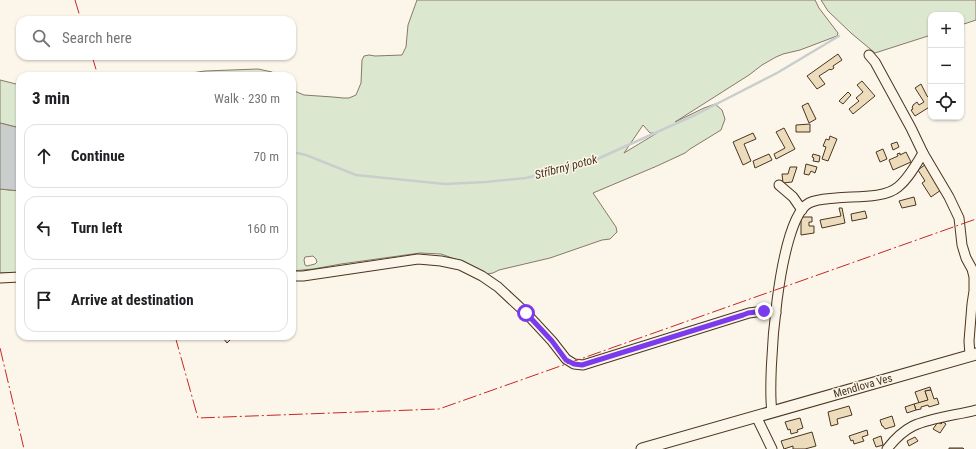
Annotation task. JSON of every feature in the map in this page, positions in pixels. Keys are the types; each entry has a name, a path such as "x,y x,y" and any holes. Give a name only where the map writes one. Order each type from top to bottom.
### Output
{"main road":[{"name":"Mendlova Ves","path":"642,449 973,354"}],"street":[{"path":"869,55 875,62 959,218 962,245 974,277 969,341 973,354"},
{"path":"772,412 770,374 773,332 779,286 790,235 804,206 816,201 877,195 893,190 904,181 923,153"},
{"path":"779,185 793,197 802,210"},
{"path":"296,276 418,260 441,261 460,265 482,276 498,287 526,313 552,341 566,360 574,364 582,365 748,313 764,311 776,313"},
{"path":"0,278 16,277"},
{"path":"887,449 897,438 912,426 976,410"},
{"path":"756,416 772,449"}],"green space":[{"path":"417,0 815,0 819,8 838,33 837,36 776,57 675,122 715,104 722,110 725,119 721,130 685,153 593,193 616,227 617,232 610,239 602,240 550,258 487,274 466,263 441,254 420,253 296,271 296,92 304,95 349,98 356,95 361,83 362,60 364,56 402,55 406,47 408,25","holes":["643,125 650,133 657,133 624,153","313,256 317,262 315,264 305,265 305,257"]},
{"path":"821,0 976,0 976,20 964,24 964,12 928,12 928,36 875,53 828,11"},
{"path":"258,69 272,72 198,72"},
{"path":"0,80 16,84 16,127 0,123"},
{"path":"0,189 16,191 16,273 0,273"}],"shaded area":[{"path":"0,123 16,127 16,191 0,189"}],"building":[{"path":"838,54 842,60 833,66 834,68 819,76 825,84 817,89 807,76"},
{"path":"862,81 875,96 853,114 849,109 859,101 856,98 863,92 857,85"},
{"path":"921,84 928,97 928,108 915,116 911,110 913,109 913,105 917,102 919,105 924,102 915,88"},
{"path":"848,92 851,95 843,104 839,101"},
{"path":"808,103 816,119 809,123 802,106"},
{"path":"810,124 810,132 796,132 796,125"},
{"path":"784,128 795,149 776,159 774,154 785,148 776,132"},
{"path":"753,133 756,139 744,144 751,161 743,165 733,142"},
{"path":"830,136 837,139 828,161 822,159 826,147 823,146 826,139 829,140"},
{"path":"897,142 899,147 893,150 891,144"},
{"path":"883,149 887,159 880,162 876,152"},
{"path":"906,152 911,162 893,170 889,160 898,156 897,154 900,153 900,155"},
{"path":"769,154 772,160 755,168 753,161"},
{"path":"813,154 820,156 819,162 813,161"},
{"path":"806,164 817,167 815,173 811,171 809,175 804,174"},
{"path":"926,164 941,190 931,197 922,183 925,181 918,170"},
{"path":"790,167 797,167 792,182 783,183 782,174 788,174"},
{"path":"914,197 916,205 902,208 899,201"},
{"path":"839,208 842,208 845,223 822,228 820,220 841,216"},
{"path":"865,211 867,218 852,221 851,214"},
{"path":"801,217 812,217 812,222 809,222 809,226 814,226 814,233 801,235"},
{"path":"930,387 931,390 925,391 928,400 919,403 915,392"},
{"path":"931,390 934,399 937,398 939,404 929,407 928,405 916,410 914,404 928,400 925,391"},
{"path":"914,404 916,410 907,413 905,407"},
{"path":"849,406 852,415 837,419 838,424 831,426 828,412"},
{"path":"892,416 895,426 885,429 880,420"},
{"path":"800,418 803,428 797,430 798,432 791,434 790,429 788,430 785,422"},
{"path":"938,422 941,424 943,422 946,424 940,433 933,429"},
{"path":"867,430 868,435 862,437 864,441 854,444 853,440 851,441 849,436"},
{"path":"812,432 816,446 805,449 793,449 793,446 784,449 781,441"},
{"path":"881,436 883,445 876,447 873,439"},
{"path":"915,437 918,441 909,446 907,441"},
{"path":"963,448 964,449 949,449"}],"waterway":[{"name":"Stříbrný potok","path":"296,153 306,155 356,175 445,184 526,178 595,160 695,115 777,73 839,36"}],"power":[{"path":"75,0 80,16"},
{"path":"93,60 97,72"},
{"path":"176,340 198,418 439,409 976,219"},
{"path":"0,348 24,449"}],"route":[{"path":"526,313 552,341 566,360 574,364 582,365 748,313 764,311"}]}
